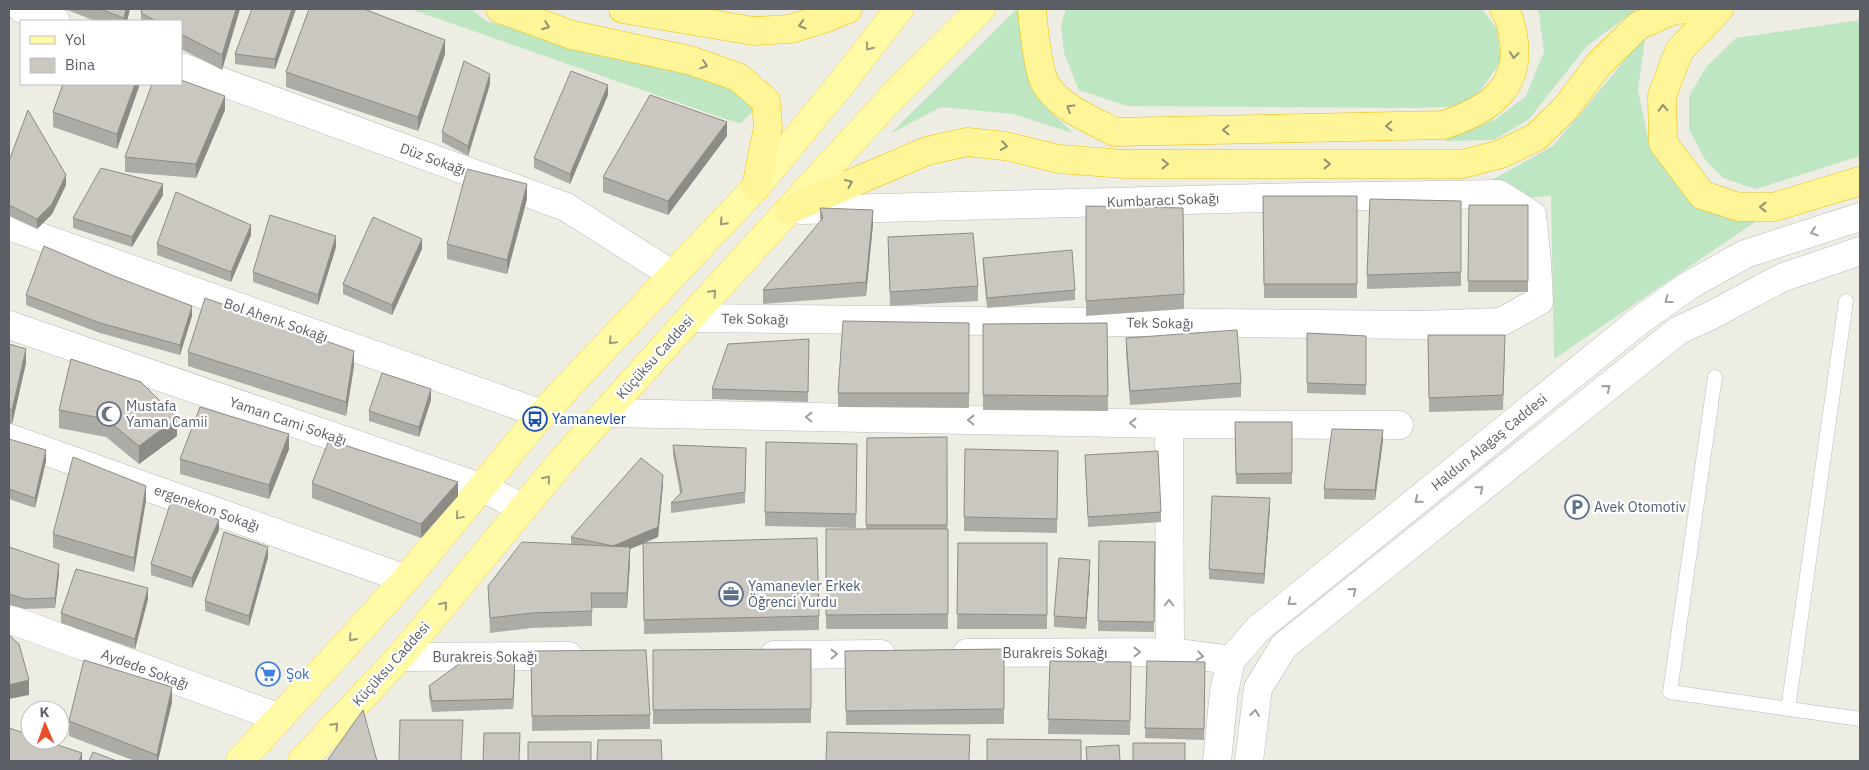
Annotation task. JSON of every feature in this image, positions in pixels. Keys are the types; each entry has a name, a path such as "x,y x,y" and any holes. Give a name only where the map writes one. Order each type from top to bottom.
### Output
{"highway":[{"path":"500,9 572,35 689,60 738,77 766,101 768,127 756,187"},
{"path":"623,9 753,31 790,29 848,9"},
{"path":"1032,9 1044,82 1063,104 1115,132 1443,125 1468,117 1487,106 1508,83 1515,54 1511,20 1504,9"},
{"path":"789,210 927,150 967,142 1005,146 1059,159 1124,164 1463,164 1501,154 1536,137 1565,109 1599,64 1638,26 1674,10 1694,9"},
{"path":"1718,9 1680,51 1662,96 1664,143 1702,195 1739,207 1774,207 1860,181"}],"main road":[{"path":"240,761 406,579 542,414 756,187 841,84 899,9"},
{"name":"Küçüksu Caddesi","path":"302,761 400,657 562,461 690,318 895,94 981,9"}],"street":[{"path":"22,9 53,20"},
{"name":"Düz Sokağı","path":"182,67 566,208 673,275"},
{"name":"Kumbaracı Sokağı","path":"789,210 1304,196 1498,194 1532,215"},
{"name":"Tek Sokağı","path":"690,318 1412,325 1501,322 1539,301 1532,215"},
{"name":"Haldun Alagaş Caddesi","path":"1217,761 1224,692 1231,660 1258,629 1638,321 1688,286 1745,254 1860,217"},
{"name":"Bol Ahenk Sokağı","path":"9,226 542,414"},
{"path":"1249,761 1258,688 1284,646 1679,330 1710,316 1780,278 1860,252"},
{"name":"Yaman Cami Sokağı","path":"9,325 482,488 523,508"},
{"path":"606,413 1169,424 1399,425"},
{"path":"1169,424 1170,652"},
{"name":"ergenekon Sokağı","path":"9,438 406,579"},
{"name":"Aydede Sokağı","path":"9,620 280,718"},
{"name":"Burakreis Sokağı","path":"940,654 1170,652 1231,660"},
{"path":"750,655 910,654"},
{"name":"Burakreis Sokağı","path":"400,657 590,656"}],"lane":[{"path":"1788,709 1846,301"},
{"path":"1715,377 1670,692 1860,719"}],"green space":[{"path":"410,9 471,9 486,21 712,80 746,93 753,111 740,124"},
{"path":"1017,9 1025,9 1025,60 1037,98 1073,133 1013,114 941,107 890,134"},
{"path":"1066,9 1482,9 1497,29 1501,61 1470,106 1416,108 1127,106 1079,90 1064,53 1061,25"},
{"path":"1536,9 1637,9 1587,46 1529,119 1494,140 1443,141 1496,119 1526,96 1544,52 1539,13"},
{"path":"1860,20 1860,156 1756,189 1723,178 1704,158 1689,129 1689,96 1707,66 1736,38"},
{"path":"1646,32 1638,90 1650,147 1687,199 1755,222 1554,359 1551,196 1454,201 1553,146"}],"building":[{"path":"100,9 126,9 124,18"},
{"path":"142,9 236,9 222,55 182,35 182,20 154,20 141,13"},
{"path":"252,9 292,9 275,59 235,54"},
{"path":"309,9 364,9 445,40 418,117 286,72"},
{"path":"464,61 490,74 468,146 442,132"},
{"path":"571,71 608,85 570,174 534,158"},
{"path":"182,80 225,96 196,164 125,157 152,85 182,85"},
{"path":"63,85 135,85 117,134 53,112"},
{"path":"650,95 727,122 668,201 603,177"},
{"path":"28,110 66,175 52,204 37,219 9,205 9,161"},
{"path":"101,168 163,184 132,237 73,218"},
{"path":"467,169 527,184 507,260 447,244"},
{"path":"176,192 251,225 231,272 157,244"},
{"path":"1263,196 1357,196 1357,284 1264,284"},
{"path":"1370,199 1461,201 1461,272 1367,275"},
{"path":"1469,205 1528,205 1528,281 1468,281"},
{"path":"1086,206 1183,208 1184,294 1086,301"},
{"path":"820,208 873,210 866,282 763,290 823,218"},
{"path":"270,215 336,236 318,295 253,272"},
{"path":"373,217 422,239 392,305 343,284"},
{"path":"973,233 978,286 890,292 888,237"},
{"path":"44,246 114,276 192,306 180,345 100,323 26,295"},
{"path":"1072,250 1075,290 987,298 983,258"},
{"path":"205,298 354,351 346,402 188,352"},
{"path":"843,321 969,323 969,393 838,393"},
{"path":"1107,323 1108,396 983,395 983,324"},
{"path":"1237,330 1241,383 1130,391 1126,338"},
{"path":"1307,333 1366,336 1366,385 1307,383"},
{"path":"1428,335 1505,335 1503,395 1429,398"},
{"path":"809,339 808,392 712,389 728,344"},
{"path":"9,344 26,349 12,410 9,408"},
{"name":"Mustafa Yaman Camii","path":"71,359 141,382 177,418 139,446 106,419 59,410"},
{"path":"382,373 431,389 419,427 369,411"},
{"path":"200,407 289,434 269,485 180,459"},
{"path":"1235,422 1292,422 1292,473 1236,474"},
{"path":"1332,429 1383,430 1375,490 1324,489"},
{"path":"947,437 947,525 866,525 867,438"},
{"path":"9,439 46,450 35,498 9,489"},
{"path":"329,440 458,482 421,524 312,483"},
{"path":"766,442 857,444 856,514 765,512"},
{"path":"673,445 746,448 745,492 671,503 682,492"},
{"path":"965,449 1058,451 1057,519 964,517"},
{"path":"1158,451 1161,512 1088,517 1085,455"},
{"path":"73,457 146,486 134,558 53,534"},
{"path":"641,458 663,475 658,527 613,546 571,537"},
{"path":"1212,496 1270,498 1264,574 1209,569"},
{"path":"172,498 219,520 192,578 151,564"},
{"path":"826,529 948,529 948,614 826,615"},
{"path":"224,532 268,547 249,616 205,601"},
{"path":"817,538 819,616 644,620 643,543"},
{"path":"1099,541 1155,542 1154,622 1098,621"},
{"path":"522,542 630,547 627,593 591,593 592,611 532,613 490,618 488,586"},
{"path":"958,543 1047,543 1047,615 957,614"},
{"path":"9,547 59,564 55,598 25,599 9,594"},
{"path":"1059,558 1090,560 1086,618 1054,616"},
{"path":"76,569 148,588 135,639 61,613"},
{"path":"9,635 19,644 29,680 9,685"},
{"path":"811,649 811,709 653,710 653,650"},
{"path":"1004,649 1004,709 846,711 845,651"},
{"path":"646,650 650,715 532,716 531,651"},
{"path":"467,658 515,658 513,699 432,701 429,686"},
{"path":"84,660 172,687 157,755 70,721"},
{"path":"1050,661 1131,662 1130,721 1048,719"},
{"path":"1147,661 1205,662 1204,729 1145,728"},
{"path":"363,710 377,761 327,761"},
{"path":"400,720 463,720 461,761 399,761"},
{"path":"9,728 20,732 20,750 70,749 82,753 79,761 9,761"},
{"path":"827,732 970,735 969,761 826,761"},
{"path":"484,733 520,733 519,761 483,761"},
{"path":"987,739 1081,740 1081,761 987,761"},
{"path":"598,740 661,740 662,761 597,761"},
{"path":"528,742 591,742 591,761 528,761"},
{"path":"1133,743 1185,743 1185,761 1133,761"},
{"path":"1119,745 1120,761 1087,761 1086,747"},
{"path":"93,752 117,761 89,761"}],"place":[{"name":"Mustafa Yaman Camii","path":"109,414"},
{"name":"Yamanevler","path":"535,419"},
{"name":"Avek Otomotiv","path":"1577,507"},
{"name":"Yamanevler Erkek Öğrenci Yurdu","path":"731,594"},
{"name":"Şok","path":"268,674"}]}
